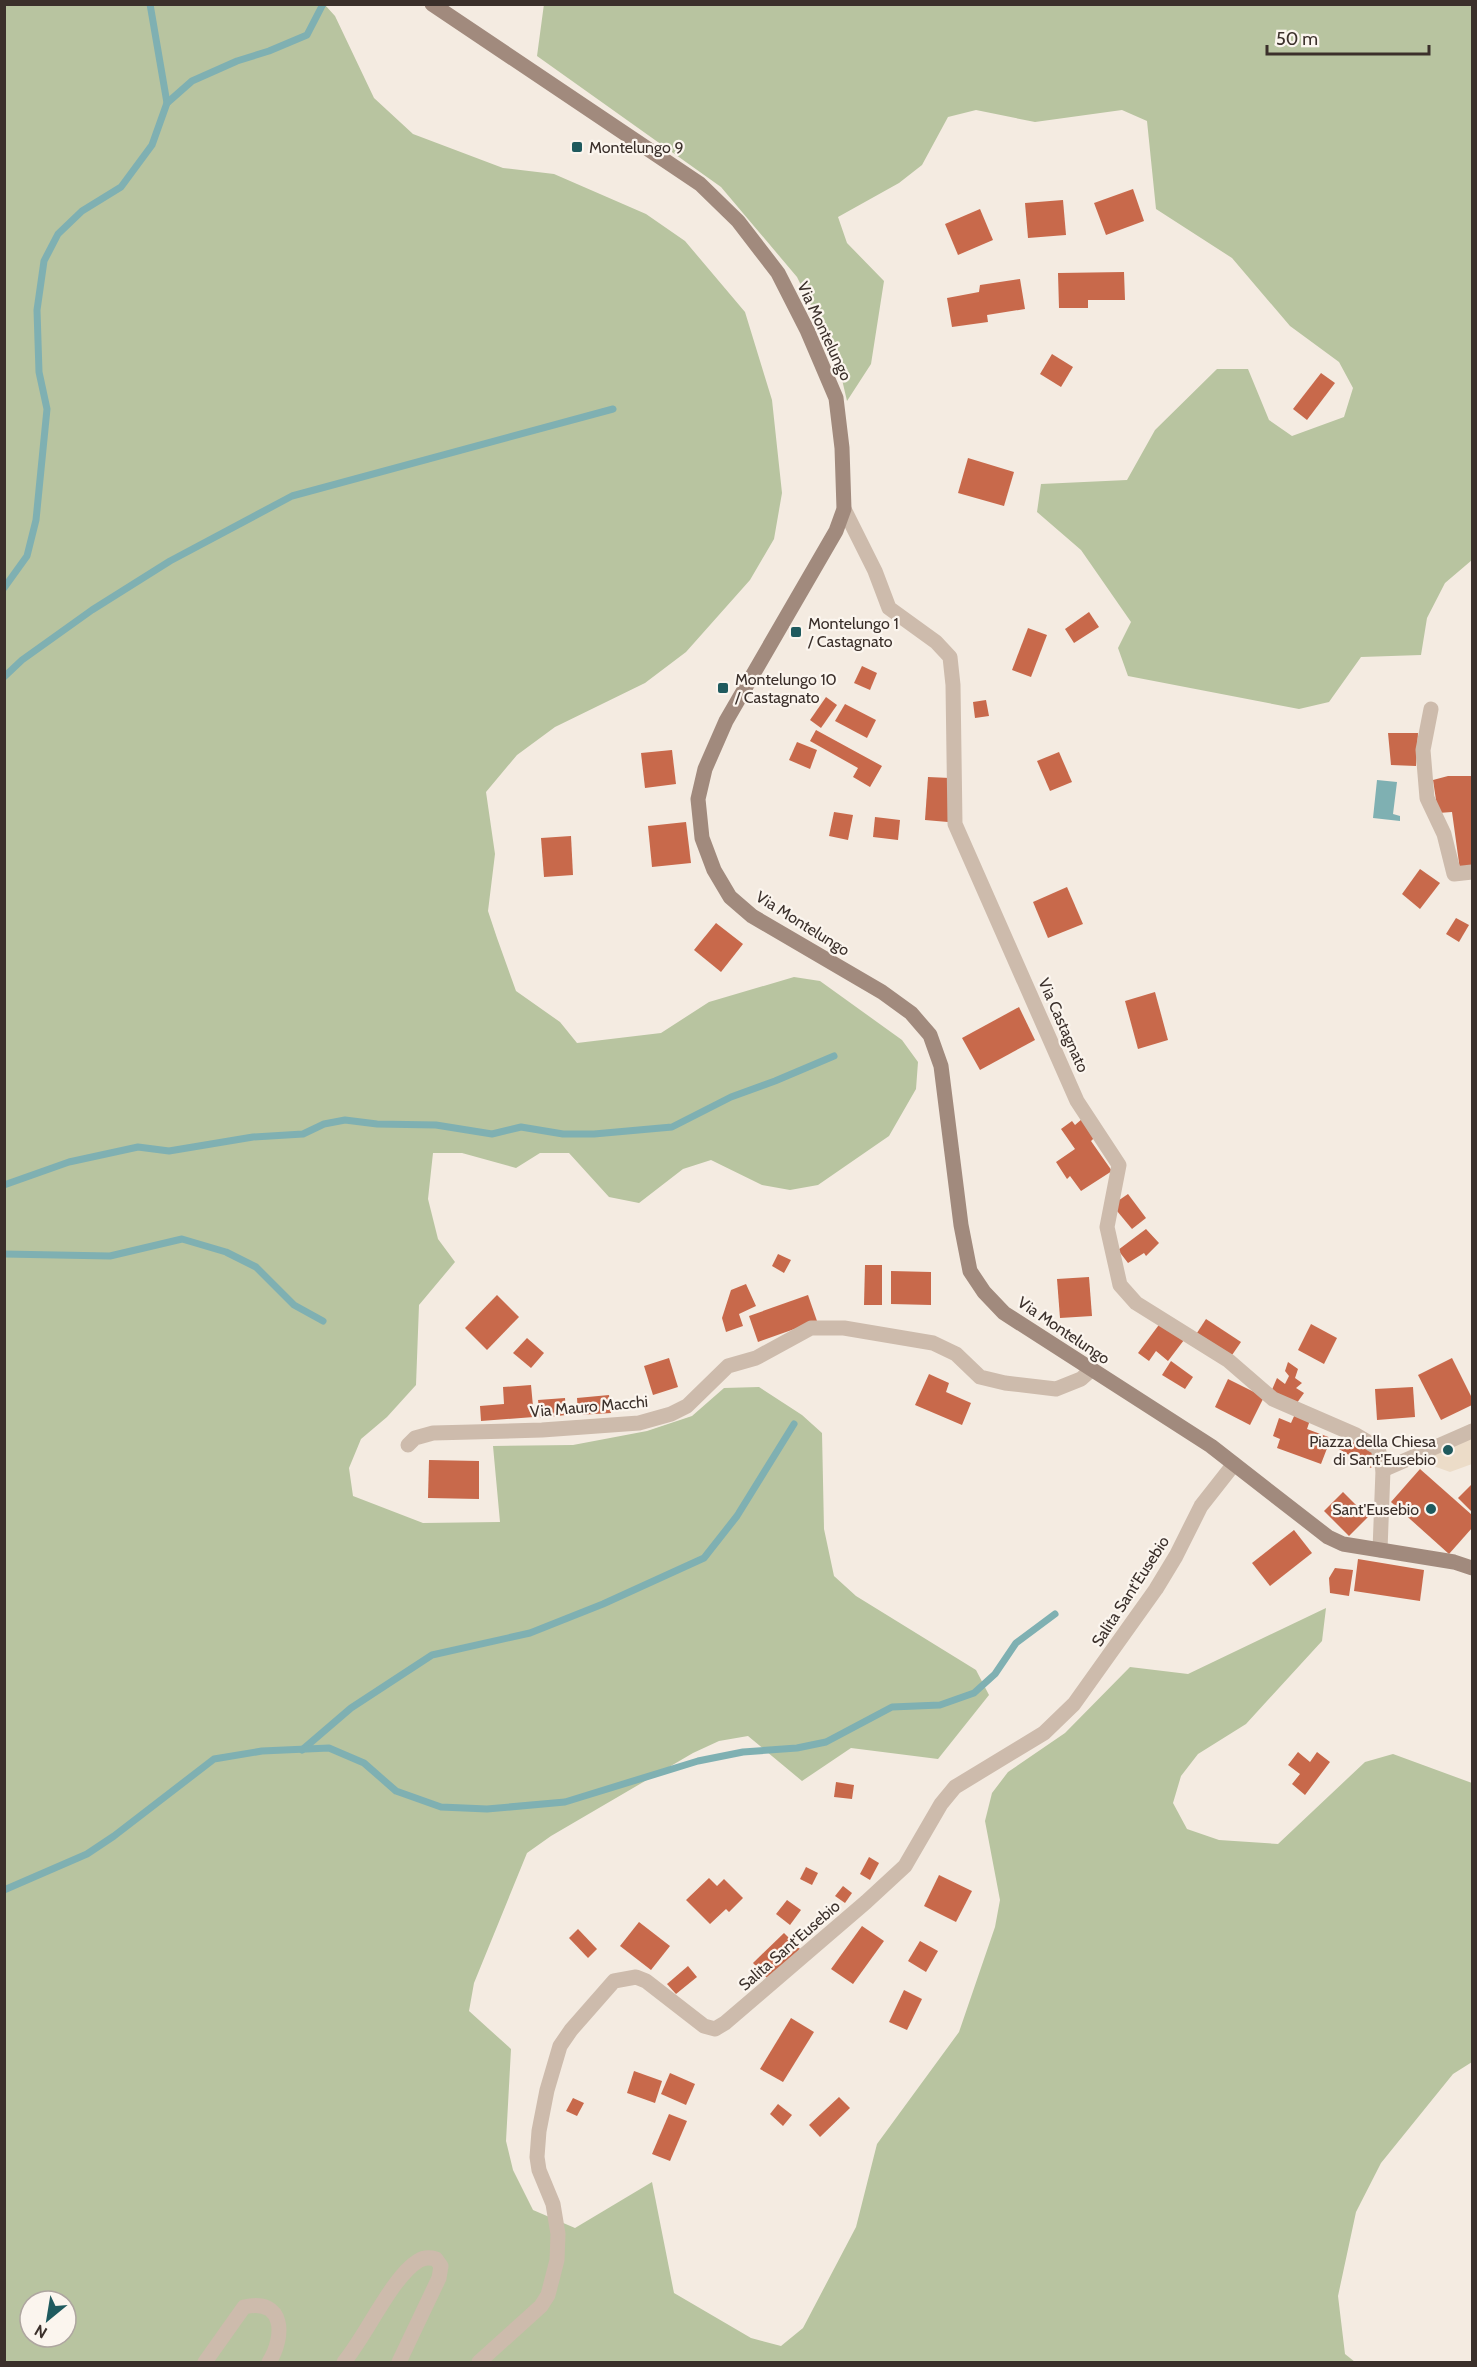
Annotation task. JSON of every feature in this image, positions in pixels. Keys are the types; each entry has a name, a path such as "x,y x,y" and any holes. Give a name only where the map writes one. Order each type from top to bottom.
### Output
{"street":[{"name":"Via Montelungo","path":"432,4 700,184 738,221 778,273 807,330 836,398 842,448 844,509 836,531 726,721 709,759 698,799 702,838 714,870 730,897 752,916 882,992 911,1013 930,1035 941,1066 961,1225 970,1271 984,1292 1004,1313 1210,1446 1328,1537 1343,1544 1380,1550"},
{"name":"Via Castagnato","path":"844,509 875,571 889,608 936,642 950,657 953,684 955,824 1077,1101 1119,1165 1107,1227 1120,1285 1136,1303 1229,1361 1273,1399 1356,1435 1378,1448 1383,1470"},
{"path":"1431,709 1423,750 1426,798 1444,834 1454,874 1473,872"},
{"name":"Via Mauro Macchi","path":"408,1445 415,1438 433,1433 542,1430 639,1422 671,1414 687,1406 728,1366 756,1358 811,1328 844,1328 933,1344 956,1354 980,1377 1005,1383 1056,1389 1081,1379 1091,1370"},
{"path":"1473,1431 1383,1470 1380,1550 1454,1562 1473,1568"},
{"name":"Salita Sant'Eusebio","path":"479,2362 531,2316 548,2295 558,2260 558,2234 553,2204 539,2170 539,2131 547,2090 560,2046 576,2024 614,1981 636,1977 646,1981 704,2026 714,2029 734,2016 905,1866 941,1804 956,1787 1044,1733 1074,1704 1156,1589 1202,1506 1234,1464"},
{"path":"344,2362 374,2320 397,2281 409,2268 427,2257 436,2259 441,2266 439,2278 399,2362"},
{"path":"205,2362 244,2307 256,2304 269,2308 278,2320 280,2333 275,2353 269,2362"}],"green space":[{"path":"544,4 1472,5 1472,560 1445,583 1427,618 1421,655 1361,657 1329,702 1299,709 1128,676 1118,648 1131,622 1081,550 1037,512 1041,484 1127,480 1155,430 1217,369 1248,369 1269,420 1292,436 1344,417 1353,388 1339,362 1290,326 1232,258 1156,209 1147,121 1122,110 1035,122 976,110 948,117 922,165 899,183 838,217 847,243 884,281 871,364 847,401 837,358 797,277 721,187 537,56"},
{"path":"5,5 325,5 335,16 374,98 413,134 503,168 554,174 646,214 685,241 745,312 772,400 782,493 774,539 750,580 686,652 645,683 555,727 517,755 486,792 495,854 488,911 516,991 560,1022 577,1043 661,1033 709,1002 794,977 820,981 902,1040 918,1062 916,1089 889,1136 818,1185 790,1190 762,1185 711,1160 683,1169 639,1203 609,1197 569,1153 540,1153 516,1168 462,1153 433,1153 428,1199 438,1239 455,1262 419,1305 416,1385 387,1417 361,1439 349,1468 353,1496 423,1523 500,1522 493,1446 573,1445 647,1431 692,1416 724,1388 759,1387 802,1415 822,1433 824,1529 834,1576 856,1596 976,1670 989,1695 938,1759 851,1748 802,1781 748,1736 719,1741 693,1753 551,1836 527,1853 474,1983 469,2011 511,2049 506,2141 513,2170 533,2210 575,2228 652,2182 674,2293 751,2338 781,2346 803,2328 856,2227 877,2144 959,2032 995,1927 1000,1900 985,1821 992,1793 1008,1772 1065,1733 1130,1667 1188,1674 1326,1608 1322,1641 1246,1724 1198,1754 1181,1776 1173,1803 1187,1829 1219,1840 1278,1844 1365,1762 1393,1754 1472,1783 1472,2062 1453,2074 1381,2163 1356,2212 1338,2296 1345,2354 1355,2362 5,2362"}],"shaded area":[{"name":"Piazza della Chiesa di Sant'Eusebio","path":"1472,1423 1472,1464 1450,1472 1425,1463 1423,1447"}],"water":[{"path":"1377,780 1397,782 1393,814 1400,816 1400,821 1373,818"}],"building":[{"path":"1133,189 1144,221 1106,235 1094,203"},
{"path":"1063,200 1066,235 1028,238 1025,203"},
{"path":"980,209 993,240 958,255 945,224"},
{"path":"1124,272 1125,300 1088,300 1088,308 1059,308 1058,273"},
{"path":"1020,279 1025,309 987,315 988,322 952,327 947,298 979,292 980,285"},
{"path":"1052,354 1073,367 1061,387 1040,374"},
{"path":"1321,373 1335,383 1307,420 1293,409"},
{"path":"968,458 1014,472 1004,506 958,493"},
{"path":"1089,612 1099,627 1074,643 1065,629"},
{"path":"1028,628 1047,635 1031,677 1012,670"},
{"path":"862,666 877,673 870,690 854,683"},
{"path":"826,697 837,705 821,728 810,720"},
{"path":"986,700 989,716 975,718 973,702"},
{"path":"845,704 876,720 867,738 835,721"},
{"path":"816,730 882,766 870,787 853,777 858,768 810,741"},
{"path":"1388,733 1418,733 1416,766 1391,765"},
{"path":"797,742 817,750 810,769 789,760"},
{"path":"672,750 676,784 645,788 641,753"},
{"path":"1059,752 1072,782 1050,791 1037,761"},
{"path":"1448,776 1471,776 1472,868 1460,870 1452,812 1438,813 1433,780"},
{"path":"928,777 950,778 948,822 925,820"},
{"path":"834,812 853,815 848,840 829,836"},
{"path":"875,817 900,820 898,840 873,837"},
{"path":"686,822 691,863 652,867 648,826"},
{"path":"571,836 573,875 544,877 541,838"},
{"path":"1420,869 1440,883 1420,909 1402,894"},
{"path":"1067,887 1083,924 1048,938 1033,902"},
{"path":"1456,918 1469,925 1459,942 1446,934"},
{"path":"716,923 743,944 721,972 694,950"},
{"path":"1155,992 1168,1040 1138,1049 1125,1001"},
{"path":"1019,1007 1035,1040 980,1070 962,1038"},
{"path":"1082,1119 1096,1136 1091,1141 1112,1171 1081,1191 1070,1176 1067,1179 1056,1162 1075,1149 1061,1129 1072,1121 1075,1125"},
{"path":"1128,1194 1146,1218 1132,1229 1112,1205"},
{"path":"1146,1229 1159,1243 1146,1256 1144,1253 1128,1263 1118,1250"},
{"path":"778,1254 791,1260 784,1273 772,1266"},
{"path":"865,1265 882,1265 882,1305 864,1305"},
{"path":"891,1271 931,1272 931,1305 891,1304"},
{"path":"1089,1277 1092,1316 1060,1318 1057,1279"},
{"path":"746,1284 756,1306 739,1314 743,1326 726,1332 722,1318 731,1290"},
{"path":"497,1295 519,1317 487,1350 465,1328"},
{"path":"808,1295 817,1321 758,1342 749,1316"},
{"path":"1206,1319 1241,1342 1230,1358 1195,1336"},
{"path":"1161,1322 1184,1340 1168,1361 1156,1351 1149,1361 1138,1353"},
{"path":"1311,1324 1337,1338 1324,1364 1298,1350"},
{"path":"527,1338 544,1353 531,1368 513,1353"},
{"path":"669,1358 678,1387 653,1395 644,1366"},
{"path":"1452,1358 1472,1398 1472,1405 1441,1420 1418,1375"},
{"path":"1171,1361 1193,1377 1185,1389 1162,1375"},
{"path":"1288,1362 1298,1369 1295,1378 1302,1383 1296,1388 1304,1393 1294,1407 1271,1392 1277,1378 1285,1384 1289,1376 1285,1371"},
{"path":"929,1374 949,1383 946,1392 971,1403 962,1425 915,1405"},
{"path":"1228,1379 1264,1397 1250,1425 1215,1407"},
{"path":"531,1385 534,1417 481,1421 480,1406 504,1404 503,1387"},
{"path":"1413,1387 1415,1417 1377,1420 1375,1389"},
{"path":"609,1395 611,1413 578,1415 577,1398"},
{"path":"565,1398 566,1415 540,1418 538,1400"},
{"path":"1295,1414 1310,1420 1307,1429 1331,1438 1321,1464 1277,1448 1280,1439 1273,1436 1279,1418 1291,1423"},
{"path":"1345,1433 1374,1448 1375,1461 1371,1468 1337,1448"},
{"path":"429,1460 479,1461 479,1499 428,1498"},
{"name":"Sant'Eusebio","path":"1420,1469 1472,1515 1472,1528 1449,1554 1391,1502"},
{"path":"1472,1484 1472,1512 1458,1498"},
{"path":"1343,1492 1368,1517 1349,1536 1324,1511"},
{"path":"1294,1530 1312,1553 1270,1586 1252,1563"},
{"path":"1358,1559 1424,1570 1420,1601 1354,1591"},
{"path":"1335,1568 1353,1570 1349,1596 1330,1593 1329,1578"},
{"path":"1298,1752 1310,1762 1317,1752 1330,1762 1305,1795 1292,1784 1300,1774 1288,1765"},
{"path":"836,1782 854,1785 852,1799 834,1797"},
{"path":"869,1857 879,1863 870,1880 860,1874"},
{"path":"806,1867 818,1873 812,1885 800,1879"},
{"path":"939,1875 972,1891 956,1922 924,1906"},
{"path":"709,1878 717,1886 724,1879 743,1898 729,1912 726,1909 710,1924 686,1900"},
{"path":"843,1886 852,1893 845,1903 835,1896"},
{"path":"787,1900 801,1910 790,1925 776,1914"},
{"path":"639,1922 670,1946 651,1970 620,1946"},
{"path":"862,1926 884,1941 853,1984 831,1969"},
{"path":"578,1929 597,1949 588,1958 569,1938"},
{"path":"784,1933 800,1949 768,1979 753,1963"},
{"path":"920,1941 938,1951 926,1972 908,1961"},
{"path":"688,1966 697,1977 676,1994 667,1984"},
{"path":"904,1990 922,1999 907,2030 889,2022"},
{"path":"791,2018 814,2032 783,2082 760,2069"},
{"path":"634,2071 662,2081 655,2103 627,2093"},
{"path":"670,2073 695,2084 686,2105 661,2094"},
{"path":"839,2097 850,2108 820,2137 809,2125"},
{"path":"573,2098 584,2103 577,2116 566,2111"},
{"path":"778,2104 792,2115 783,2126 770,2114"},
{"path":"669,2114 687,2121 670,2161 652,2154"}],"waterway":[{"path":"150,4 167,103"},
{"path":"4,588 27,556 36,520 47,409 39,372 37,310 44,261 58,234 82,211 121,187 152,145 167,103 192,81 237,61 307,35 323,4"},
{"path":"4,677 22,660 92,610 170,561 292,496 613,409"},
{"path":"4,1185 69,1162 138,1147 169,1151 253,1137 303,1134 324,1124 345,1120 377,1124 436,1125 492,1134 521,1127 563,1134 594,1134 672,1127 731,1097 834,1056"},
{"path":"4,1254 110,1256 182,1239 226,1252 256,1267 294,1305 323,1321"},
{"path":"302,1750 351,1708 432,1655 530,1633 603,1604 704,1558 737,1516 794,1424"},
{"path":"4,1890 87,1854 214,1759 262,1751 329,1748 364,1763 396,1791 441,1807 487,1809 565,1802 698,1761 743,1752 797,1748 826,1742 892,1707 940,1705 974,1693 995,1674 1016,1643 1055,1614"}],"place":[{"name":"Montelungo 9","path":"577,147"},
{"name":"Montelungo 1 / Castagnato","path":"796,632"},
{"name":"Montelungo 10 / Castagnato","path":"723,688"},
{"name":"Piazza della Chiesa di Sant'Eusebio","path":"1448,1450"},
{"name":"Sant'Eusebio","path":"1431,1509"}]}
